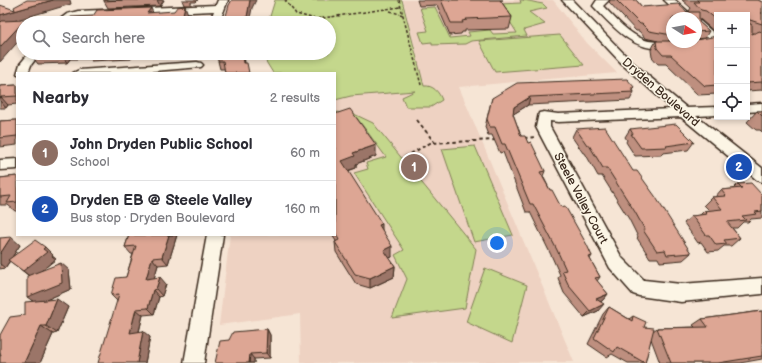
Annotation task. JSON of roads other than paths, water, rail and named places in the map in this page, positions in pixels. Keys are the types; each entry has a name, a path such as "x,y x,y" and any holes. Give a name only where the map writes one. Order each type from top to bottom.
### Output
{"street":[{"name":"Dryden Boulevard","path":"567,0 629,65 683,112 762,176"},
{"path":"604,0 602,0 598,6 626,35 639,43 660,47 666,46"},
{"path":"669,0 683,12"},
{"path":"70,16 78,14 222,4 217,16"},
{"path":"702,28 714,38"},
{"path":"703,43 714,41"},
{"path":"22,72 29,60"},
{"path":"109,72 199,69"},
{"path":"750,108 762,106"},
{"path":"683,112 714,110"},
{"name":"Steele Valley Court","path":"683,112 558,118 544,116 543,127 616,263 640,288 681,293 762,286"},
{"path":"0,166 16,164"},
{"path":"194,363 215,236"}],"place":[{"name":"John Dryden Public School","path":"414,167"},
{"name":"Dryden EB @ Steele Valley","path":"739,167"}]}
